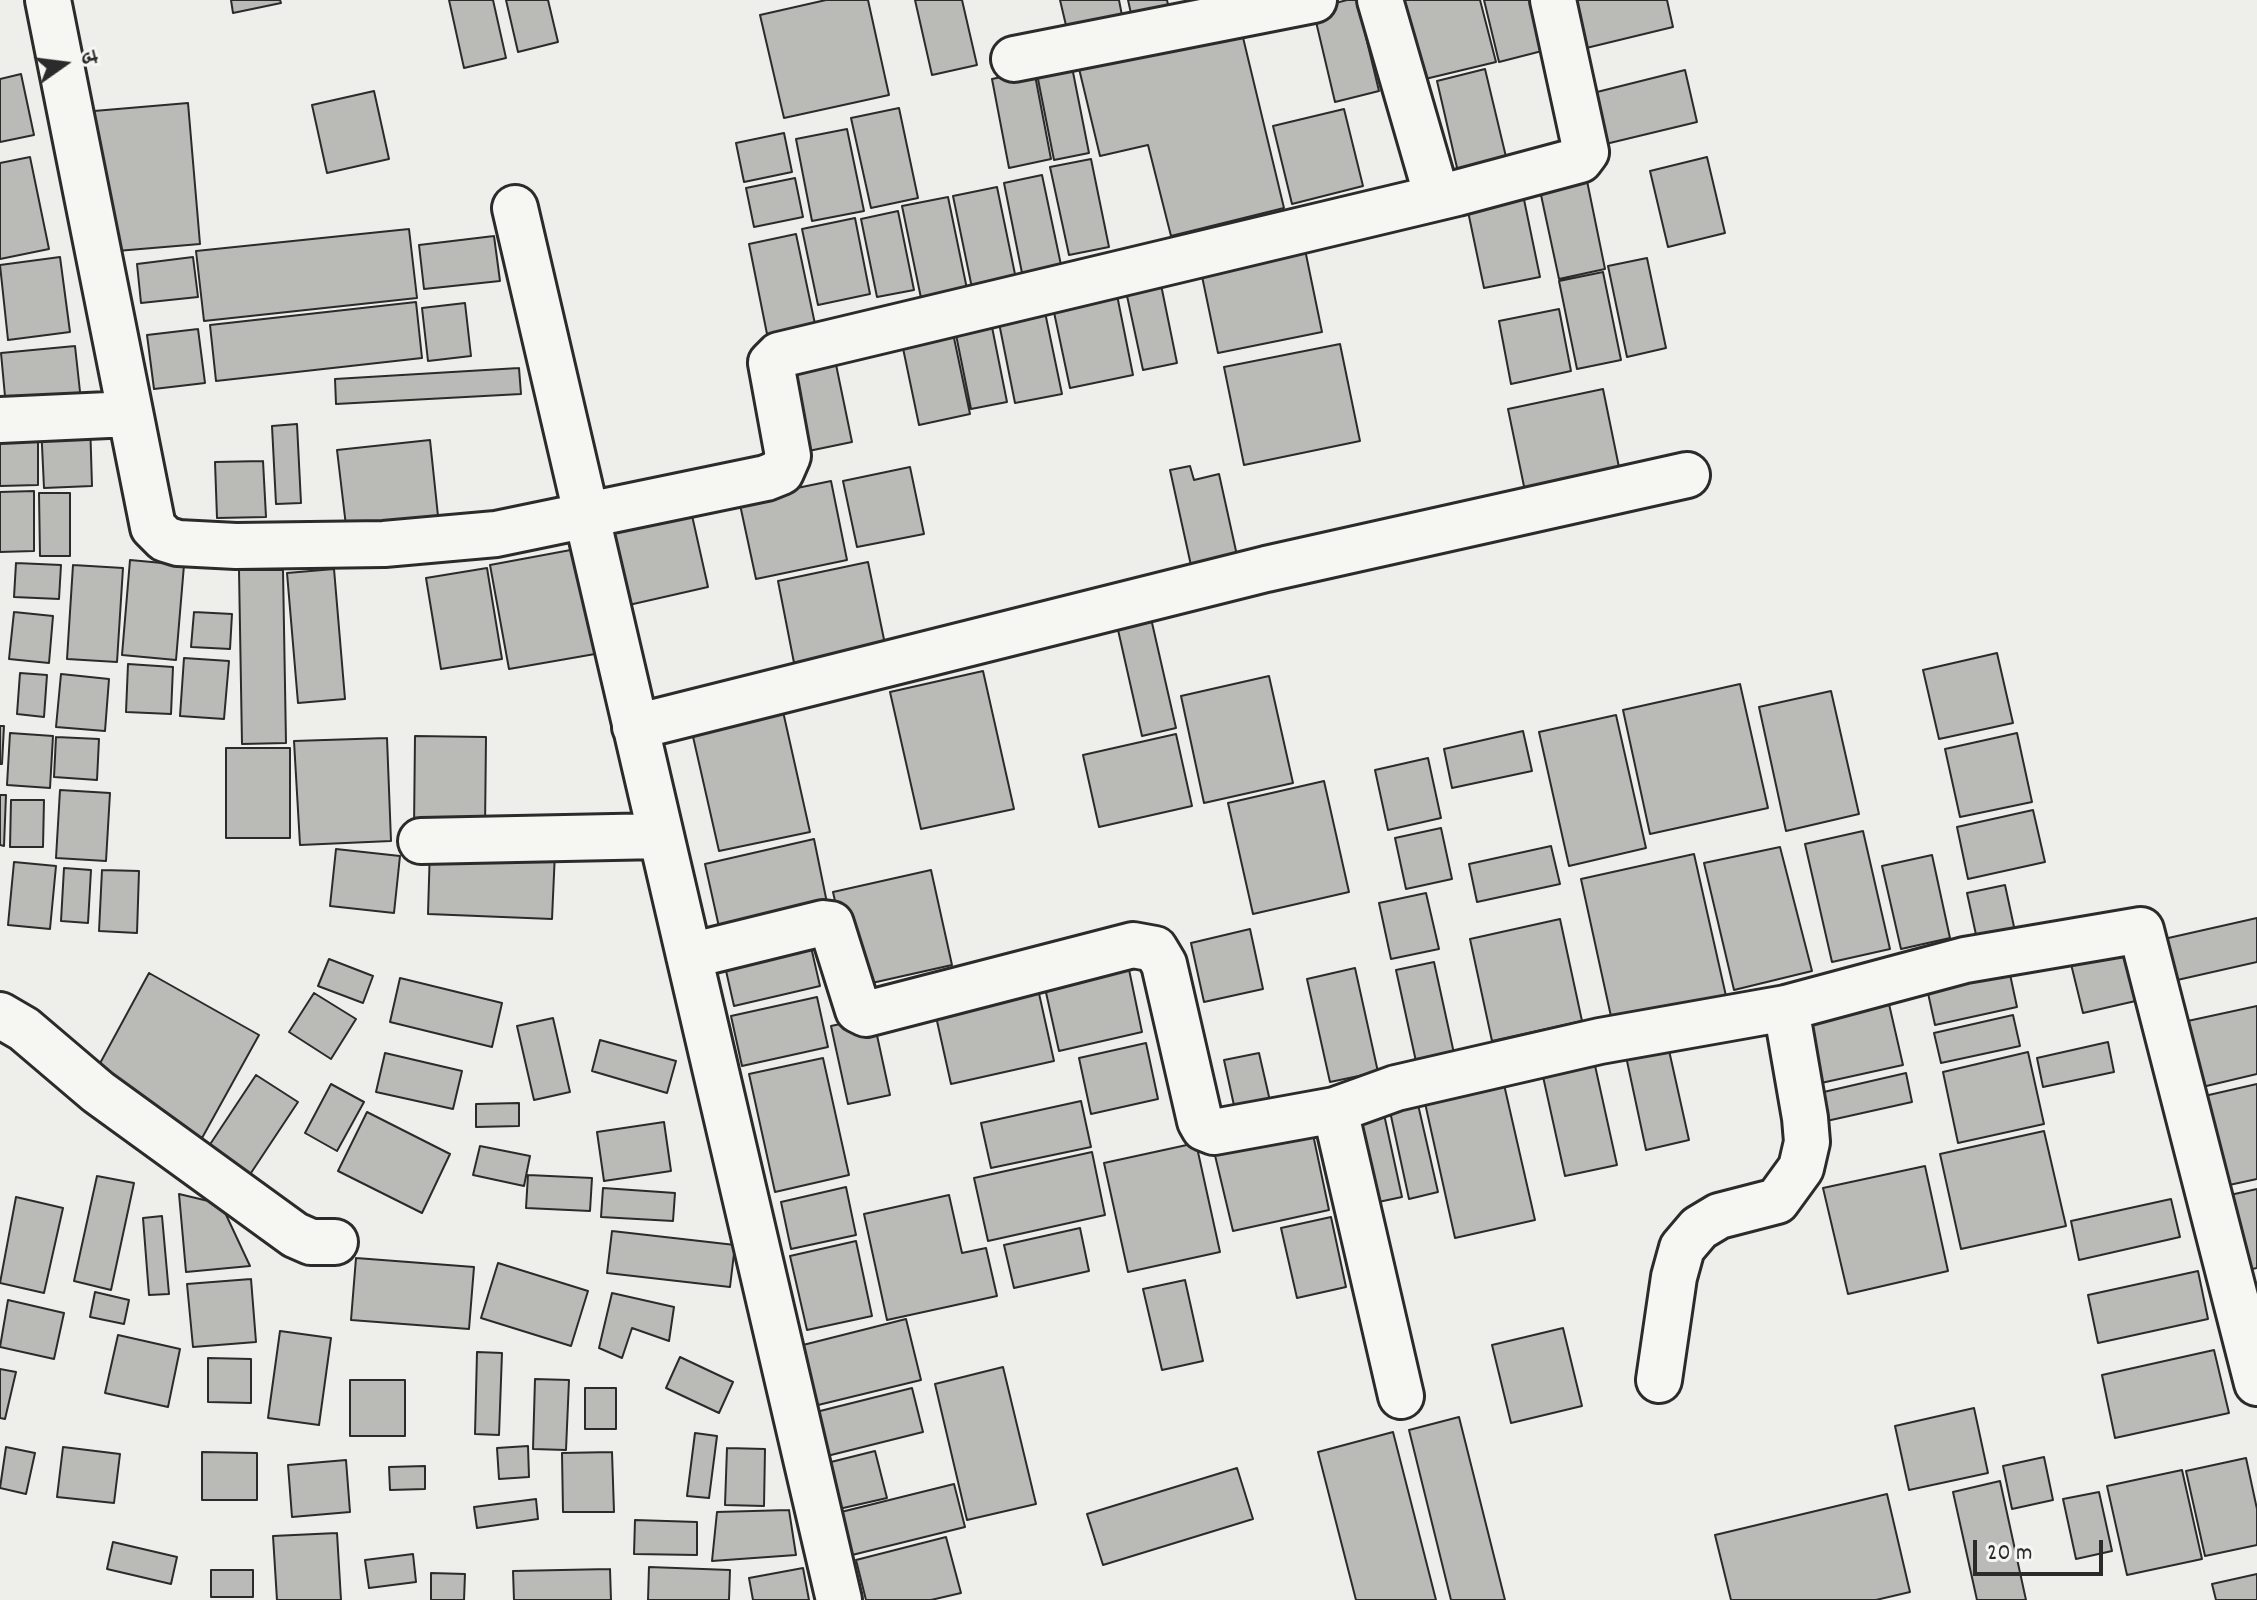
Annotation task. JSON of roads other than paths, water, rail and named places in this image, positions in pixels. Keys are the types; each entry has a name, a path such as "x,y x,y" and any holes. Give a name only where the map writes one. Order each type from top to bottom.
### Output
{"street":[{"path":"48,0 153,527 165,539 178,543 236,546 384,544 496,534 766,478 781,472 788,456 771,363 779,355 1437,197 1585,156 1553,0"},
{"path":"1014,59 1314,0"},
{"path":"1380,0 1437,197"},
{"path":"515,208 839,1600"},
{"path":"0,420 130,414"},
{"path":"635,727 1266,569 1687,475"},
{"path":"421,841 661,836"},
{"path":"689,956 829,923 837,936 858,1010 866,1014 1133,945 1155,949 1164,964 1204,1128 1214,1132 1335,1110 1396,1088 1600,1041 1786,1008 1965,960 2141,930 2257,1383"},
{"path":"1659,1380 1674,1277 1682,1248 1699,1228 1719,1216 1777,1201 1801,1168 1807,1142 1805,1118 1786,1008"},
{"path":"0,1015 50,1049 98,1092 295,1235 311,1242 335,1242"},
{"path":"1335,1110 1401,1396"}]}
